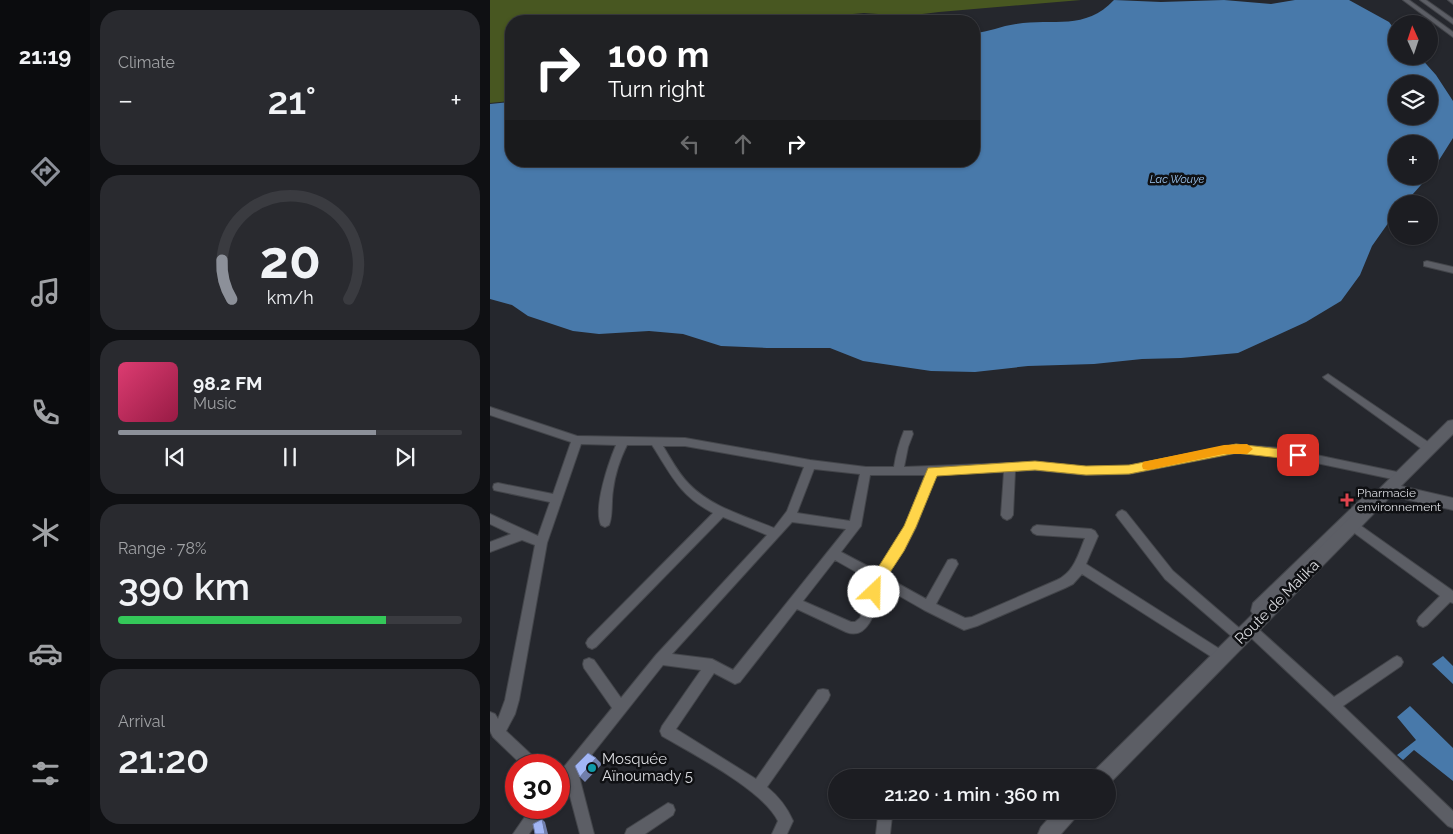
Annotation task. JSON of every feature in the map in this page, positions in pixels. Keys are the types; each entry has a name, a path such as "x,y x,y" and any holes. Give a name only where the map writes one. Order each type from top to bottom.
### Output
{"main road":[{"name":"Route de Malika","path":"1110,769 1453,425"},
{"path":"1385,495 1453,504"},
{"path":"1048,834 1061,819"}],"street":[{"path":"1406,0 1453,35"},
{"path":"1424,0 1453,22"},
{"path":"1445,16 1453,16"},
{"path":"1426,264 1453,270"},
{"path":"1328,377 1430,449"},
{"path":"490,411 578,440 656,441 706,445 810,464 866,471 932,471 1035,466 1086,471 1129,470 1236,448 1283,452 1402,477"},
{"path":"898,471 908,434"},
{"path":"498,732 508,714 512,700 541,543 578,440"},
{"path":"604,522 606,486 610,470 623,441"},
{"path":"656,441 686,488 722,511 775,533"},
{"path":"588,834 570,770 660,659 789,518 810,464"},
{"path":"1007,515 1010,468"},
{"path":"660,659 712,665 735,678 855,526 866,471"},
{"path":"794,602 850,628 858,627 865,621 879,578 900,547 910,527 932,471"},
{"path":"498,487 556,499"},
{"path":"1251,628 1257,607 1366,502 1385,495"},
{"path":"592,643 722,511"},
{"path":"1122,515 1169,575 1251,628 1453,821"},
{"path":"789,518 855,526"},
{"path":"490,519 541,543"},
{"path":"1352,526 1451,596 1423,621"},
{"path":"833,553 964,624 973,622 1061,584 1074,576 1092,536 1091,534 1038,530"},
{"path":"490,547 524,534"},
{"path":"928,606 952,564"},
{"path":"1079,566 1222,657"},
{"path":"1333,705 1397,662"},
{"path":"589,664 620,708"},
{"path":"712,665 667,732 758,788 785,815 786,821 779,834"},
{"path":"758,788 823,695"},
{"path":"490,719 498,732 521,754"},
{"path":"632,834 668,810"},
{"path":"520,834 532,819"},
{"path":"884,834 885,819"}],"green space":[{"path":"490,0 1081,0 914,15 864,13 842,15 505,15 505,102 490,103"}],"water":[{"name":"Lac Wouye","path":"1114,0 1161,2 1224,0 1271,4 1295,0 1349,0 1388,21 1388,65 1427,65 1436,75 1388,75 1388,125 1438,125 1438,78 1453,101 1453,138 1438,162 1438,135 1388,135 1388,185 1421,185 1412,195 1388,195 1388,223 1372,246 1360,275 1341,301 1306,322 1238,353 1094,364 1028,366 975,372 931,371 863,361 830,348 721,346 683,334 649,331 599,334 573,331 528,316 512,305 490,299 490,104 505,103 505,167 980,167 980,32 1016,24 1080,20 1103,10"},
{"path":"1443,656 1453,666 1453,684 1432,664"},
{"path":"1410,706 1453,748 1453,781 1414,750 1403,760 1397,755 1416,740 1397,717"}],"building":[{"path":"588,753 596,758 580,777 575,766"},
{"path":"542,819 545,834 535,834 533,824"}],"slow traffic":[{"path":"1148,466 1224,450 1247,449"}],"place":[{"name":"Pharmacie environnement","path":"1347,500"},
{"name":"Mosquée Aïnoumady 5","path":"592,768"}],"route":[{"path":"874,592 879,578 900,547 910,527 932,471 1035,466 1086,471 1129,470 1236,448 1298,455"}]}
